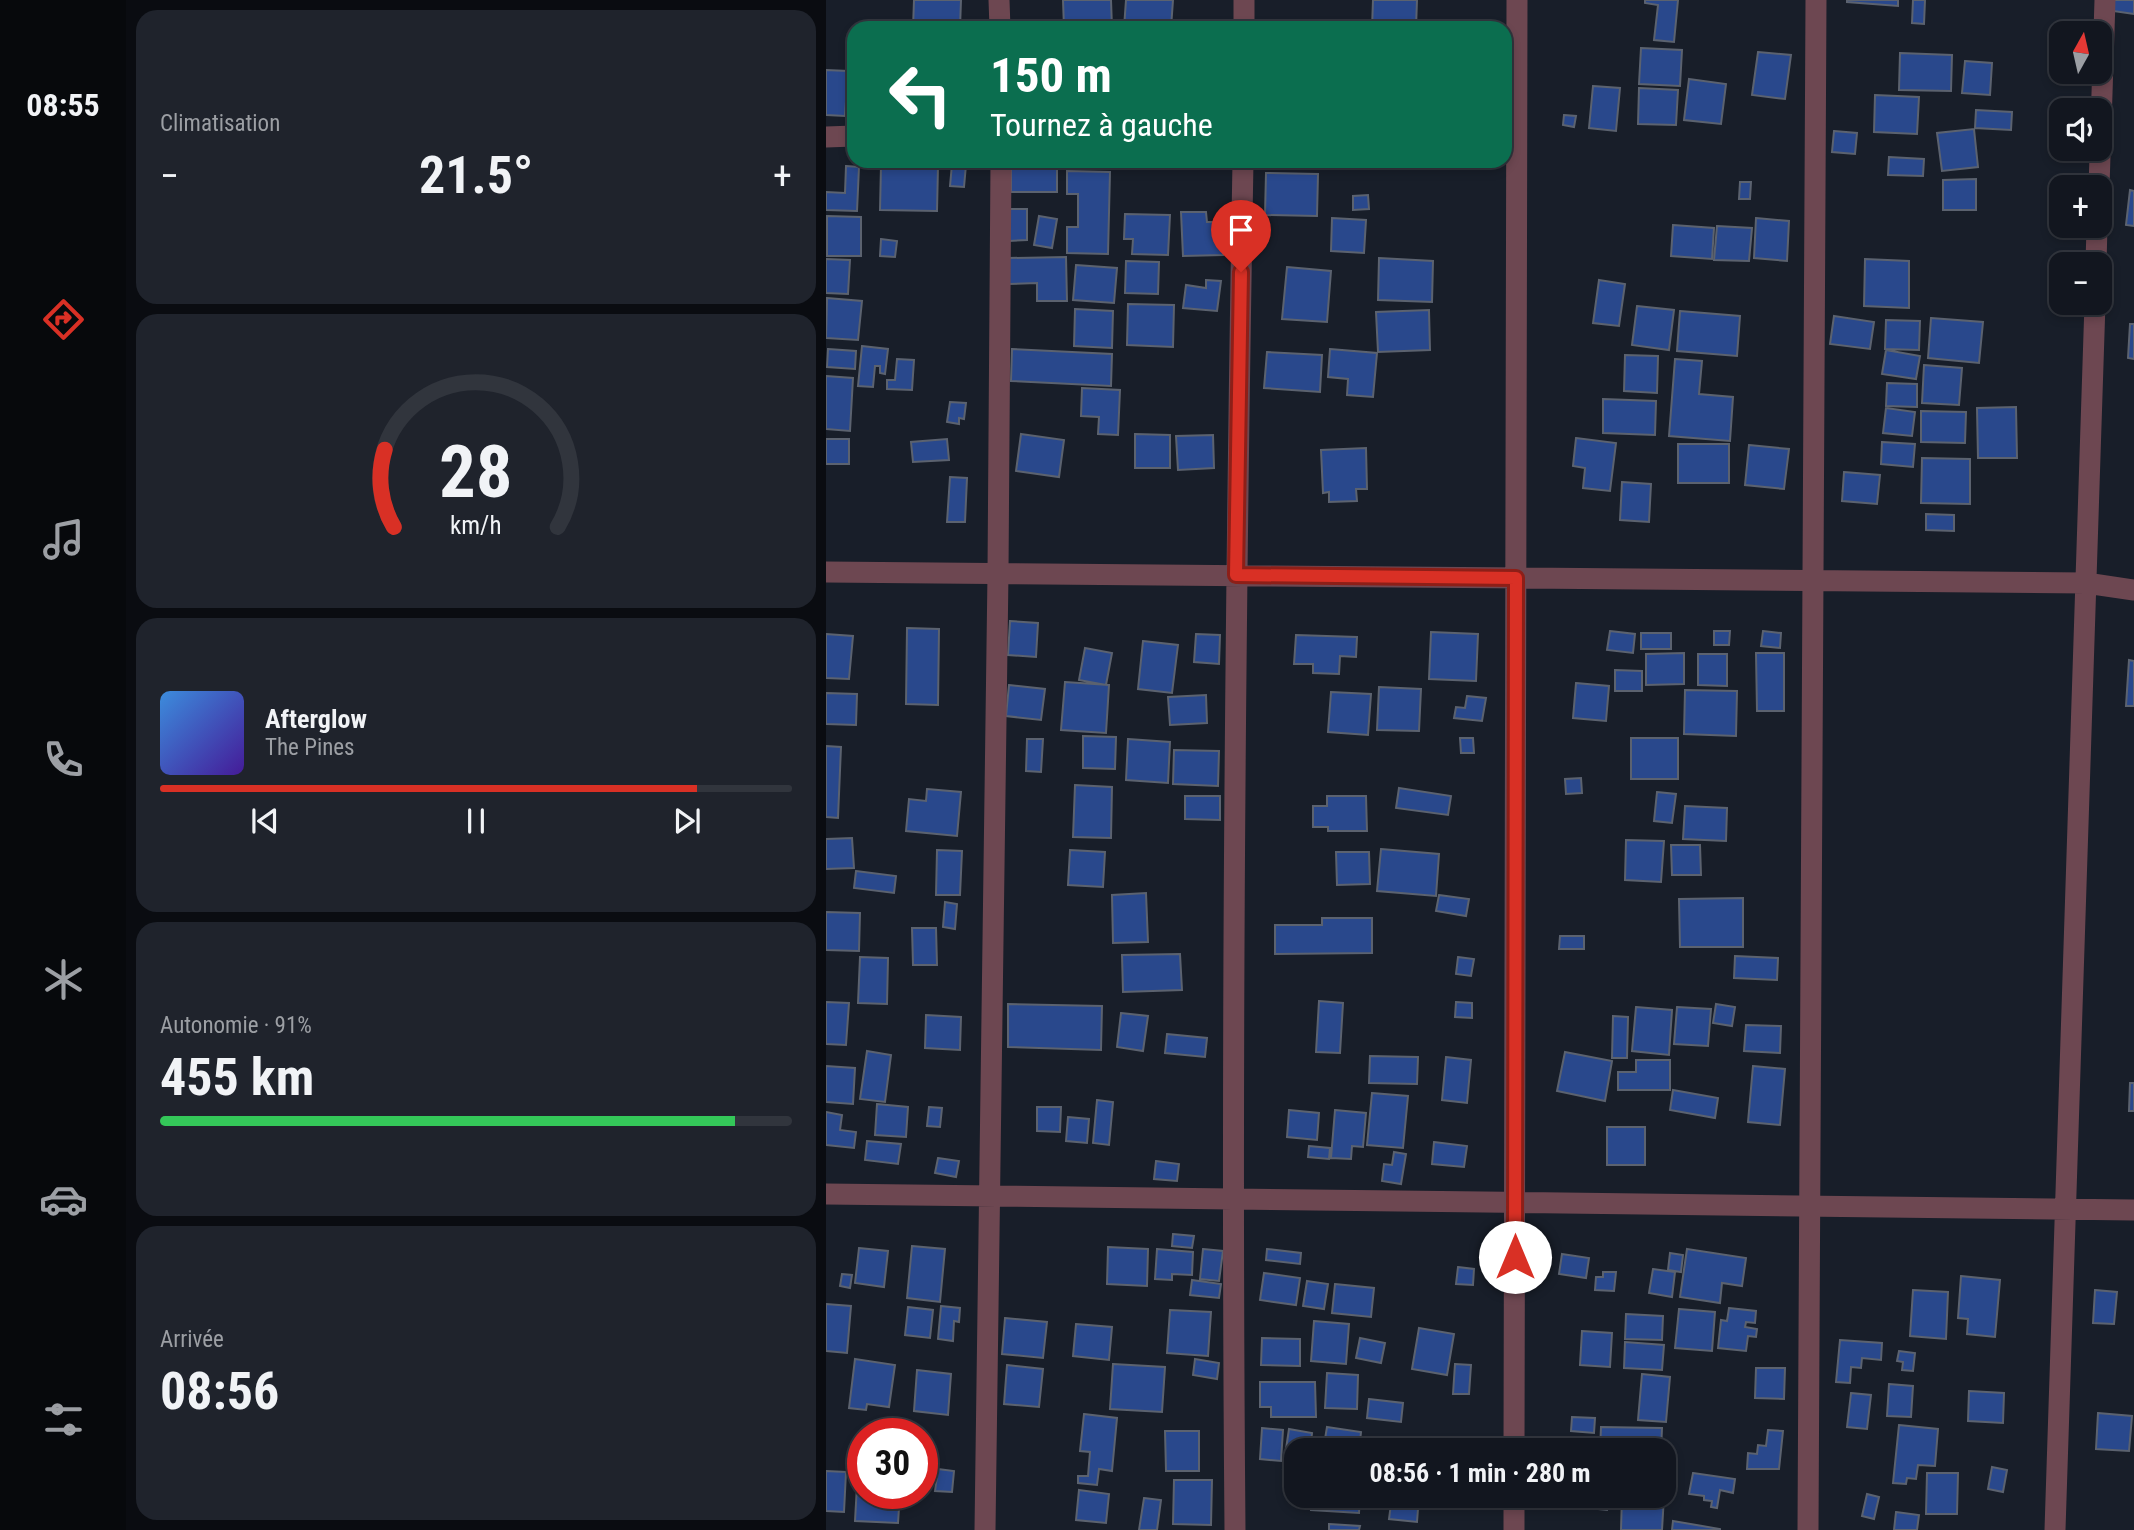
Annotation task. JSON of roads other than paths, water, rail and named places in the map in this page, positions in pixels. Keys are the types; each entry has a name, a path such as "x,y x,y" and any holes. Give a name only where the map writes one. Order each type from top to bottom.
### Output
{"street":[{"path":"999,0 1000,21"},
{"path":"1244,0 1244,21"},
{"path":"1512,115 1517,0"},
{"path":"1808,1530 1816,0"},
{"path":"2099,175 2105,0"},
{"path":"826,137 847,136"},
{"path":"985,1530 1001,168"},
{"path":"1235,1530 1232,1198 1236,575 1243,168"},
{"path":"1511,168 1516,578 1514,1438"},
{"path":"2055,1530 2095,315"},
{"path":"826,572 2086,583 2134,581"},
{"path":"2086,583 2134,590"},
{"path":"826,1194 2134,1210"},
{"path":"1514,1508 1514,1530"}]}
